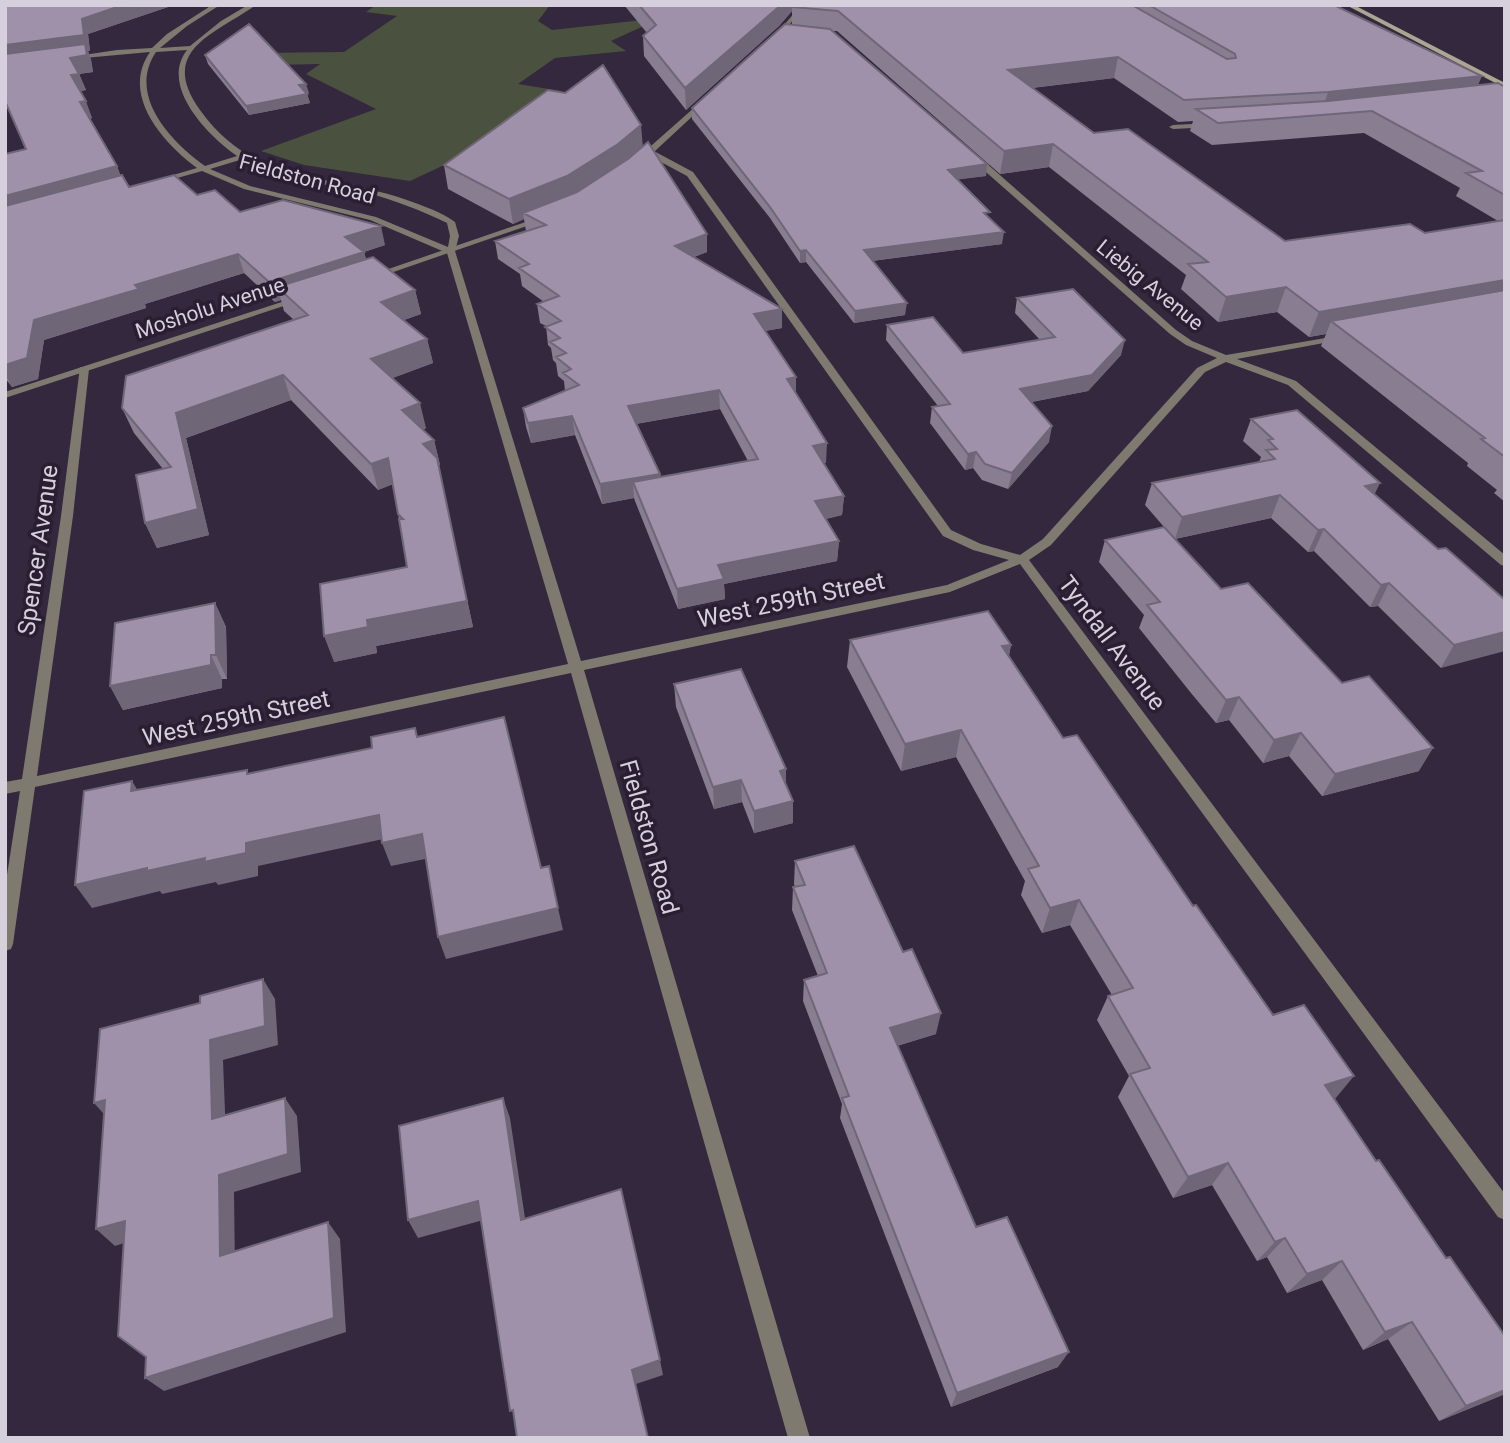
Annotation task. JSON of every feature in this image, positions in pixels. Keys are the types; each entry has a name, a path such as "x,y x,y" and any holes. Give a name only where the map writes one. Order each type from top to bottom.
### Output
{"main road":[{"path":"1349,5 1505,86"}],"street":[{"name":"Fieldston Road","path":"218,5 179,27 154,49 141,75 139,88 143,100 173,144 187,158 250,188 386,222 451,251"},
{"path":"67,58 190,48 211,30 253,5"},
{"path":"763,48 804,5"},
{"path":"783,30 796,31"},
{"name":"Fieldston Road","path":"190,48 181,72 180,83 184,94 215,135 228,147 284,172 393,198 424,208 451,222 456,235 451,251 576,667 799,1438"},
{"path":"633,166 711,96"},
{"path":"1173,127 1214,125"},
{"path":"649,152 690,174 947,533 977,547 1022,559"},
{"name":"Liebig Avenue","path":"969,153 1173,332 1189,343 1292,383 1505,562"},
{"path":"144,186 245,156"},
{"path":"356,282 550,217"},
{"name":"Mosholu Avenue","path":"5,395 317,294"},
{"name":"West 259th Street","path":"5,788 950,588 1022,559 1047,542 1201,370 1225,358 1353,335"},
{"name":"Spencer Avenue","path":"5,944 67,516 84,369"},
{"name":"Tyndall Avenue","path":"1022,559 1505,1210"}],"green space":[{"path":"376,5 550,5 538,21 552,30 661,18 611,41 626,51 555,58 518,84 561,91 519,130 410,181 304,165 261,151 376,109 306,74 320,64 217,66 243,53 344,52 397,16 366,12"}],"building":[{"path":"5,5 123,5 82,19 84,35 5,45"},
{"path":"639,5 781,5 685,88 643,36 656,25"},
{"path":"1132,5 1227,59 1236,58 1235,54 1149,5 1334,5 1482,76 1328,92 1184,100 1118,57 1008,70 1094,133 1128,129 1285,241 1410,224 1425,233 1505,220 1505,280 1319,312 1286,287 1226,297 1188,264 1208,262 1053,144 1004,151 838,11 792,7"},
{"path":"249,24 306,84 299,85 307,94 246,106 205,55"},
{"path":"785,24 830,29 987,164 948,170 990,212 984,213 1004,232 864,250 907,303 855,311 806,250 800,251 770,207 692,108"},
{"path":"85,44 87,55 70,58 79,74 71,75 86,101 80,102 117,166 5,196 5,154 26,149 5,101 5,54"},
{"path":"603,65 641,125 618,144 567,176 509,199 444,165 548,90 565,93"},
{"path":"1498,83 1505,87 1505,195 1466,173 1482,171 1372,111 1218,123 1196,109 1328,101"},
{"path":"648,142 707,234 675,246 782,309 754,314 796,377 787,379 827,443 813,446 844,496 815,501 839,541 718,565 724,579 677,589 633,482 758,459 719,390 628,406 660,474 600,484 572,416 528,423 523,408 579,385 563,373 571,369 556,357 566,353 550,342 560,338 545,327 561,321 537,304 559,296 519,268 529,264 495,241 546,225 523,213 577,192 628,159"},
{"path":"122,175 129,187 174,175 197,195 215,190 240,212 283,200 381,226 345,237 364,252 269,282 238,254 135,285 139,289 34,320 27,358 5,365 5,206"},
{"path":"373,257 415,290 381,302 427,339 371,359 420,403 402,410 434,440 423,444 437,458 467,601 367,620 368,627 324,636 320,584 407,567 399,519 403,519 398,514 388,458 371,464 283,375 176,413 198,509 145,523 136,475 171,467 122,408 126,376 308,315 277,287"},
{"path":"1073,289 1125,340 1092,375 1020,389 1052,426 1012,473 985,464 976,452 968,454 932,407 950,404 887,325 933,317 963,353 1055,337 1017,298"},
{"path":"1505,290 1505,457 1481,439 1485,438 1331,321"},
{"path":"1297,410 1380,483 1365,486 1438,549 1446,548 1505,600 1505,632 1454,645 1389,583 1381,585 1324,529 1318,530 1280,495 1182,517 1152,483 1275,459 1266,450 1277,449 1268,440 1273,439 1251,419"},
{"path":"1164,527 1221,589 1248,583 1342,683 1369,676 1433,748 1335,774 1301,733 1274,740 1239,697 1226,700 1147,605 1160,602 1105,540"},
{"path":"215,603 216,655 211,655 211,665 110,686 115,623"},
{"path":"988,611 1011,645 1002,646 1063,738 1077,735 1193,906 1196,905 1273,1015 1304,1005 1354,1076 1325,1085 1376,1161 1379,1160 1446,1258 1450,1257 1505,1336 1505,1390 1466,1406 1412,1322 1385,1332 1342,1261 1307,1274 1285,1238 1275,1242 1228,1163 1188,1177 1130,1074 1150,1068 1108,996 1133,988 1079,900 1050,908 1028,869 1039,866 961,730 905,744 850,640"},
{"path":"741,669 786,769 780,771 793,801 754,811 741,780 713,787 674,684"},
{"path":"504,717 541,868 549,866 558,908 438,937 422,834 382,843 379,815 246,843 246,853 204,862 205,858 147,871 147,868 75,885 84,791 132,781 131,791 247,770 247,774 372,748 371,737 415,728 417,737"},
{"path":"854,846 903,952 912,949 941,1013 890,1028 976,1227 1007,1217 1069,1352 957,1393 842,1098 849,1096 804,980 827,973 793,887 805,885 795,861"},
{"path":"263,979 265,1026 210,1040 212,1119 285,1098 288,1154 219,1175 220,1256 328,1222 334,1318 145,1378 146,1357 118,1336 125,1221 96,1229 105,1100 94,1103 100,1029 200,1003 200,996"},
{"path":"503,1098 521,1220 621,1189 660,1360 632,1370 648,1438 517,1438 513,1410 510,1411 478,1201 408,1220 399,1126"}]}
